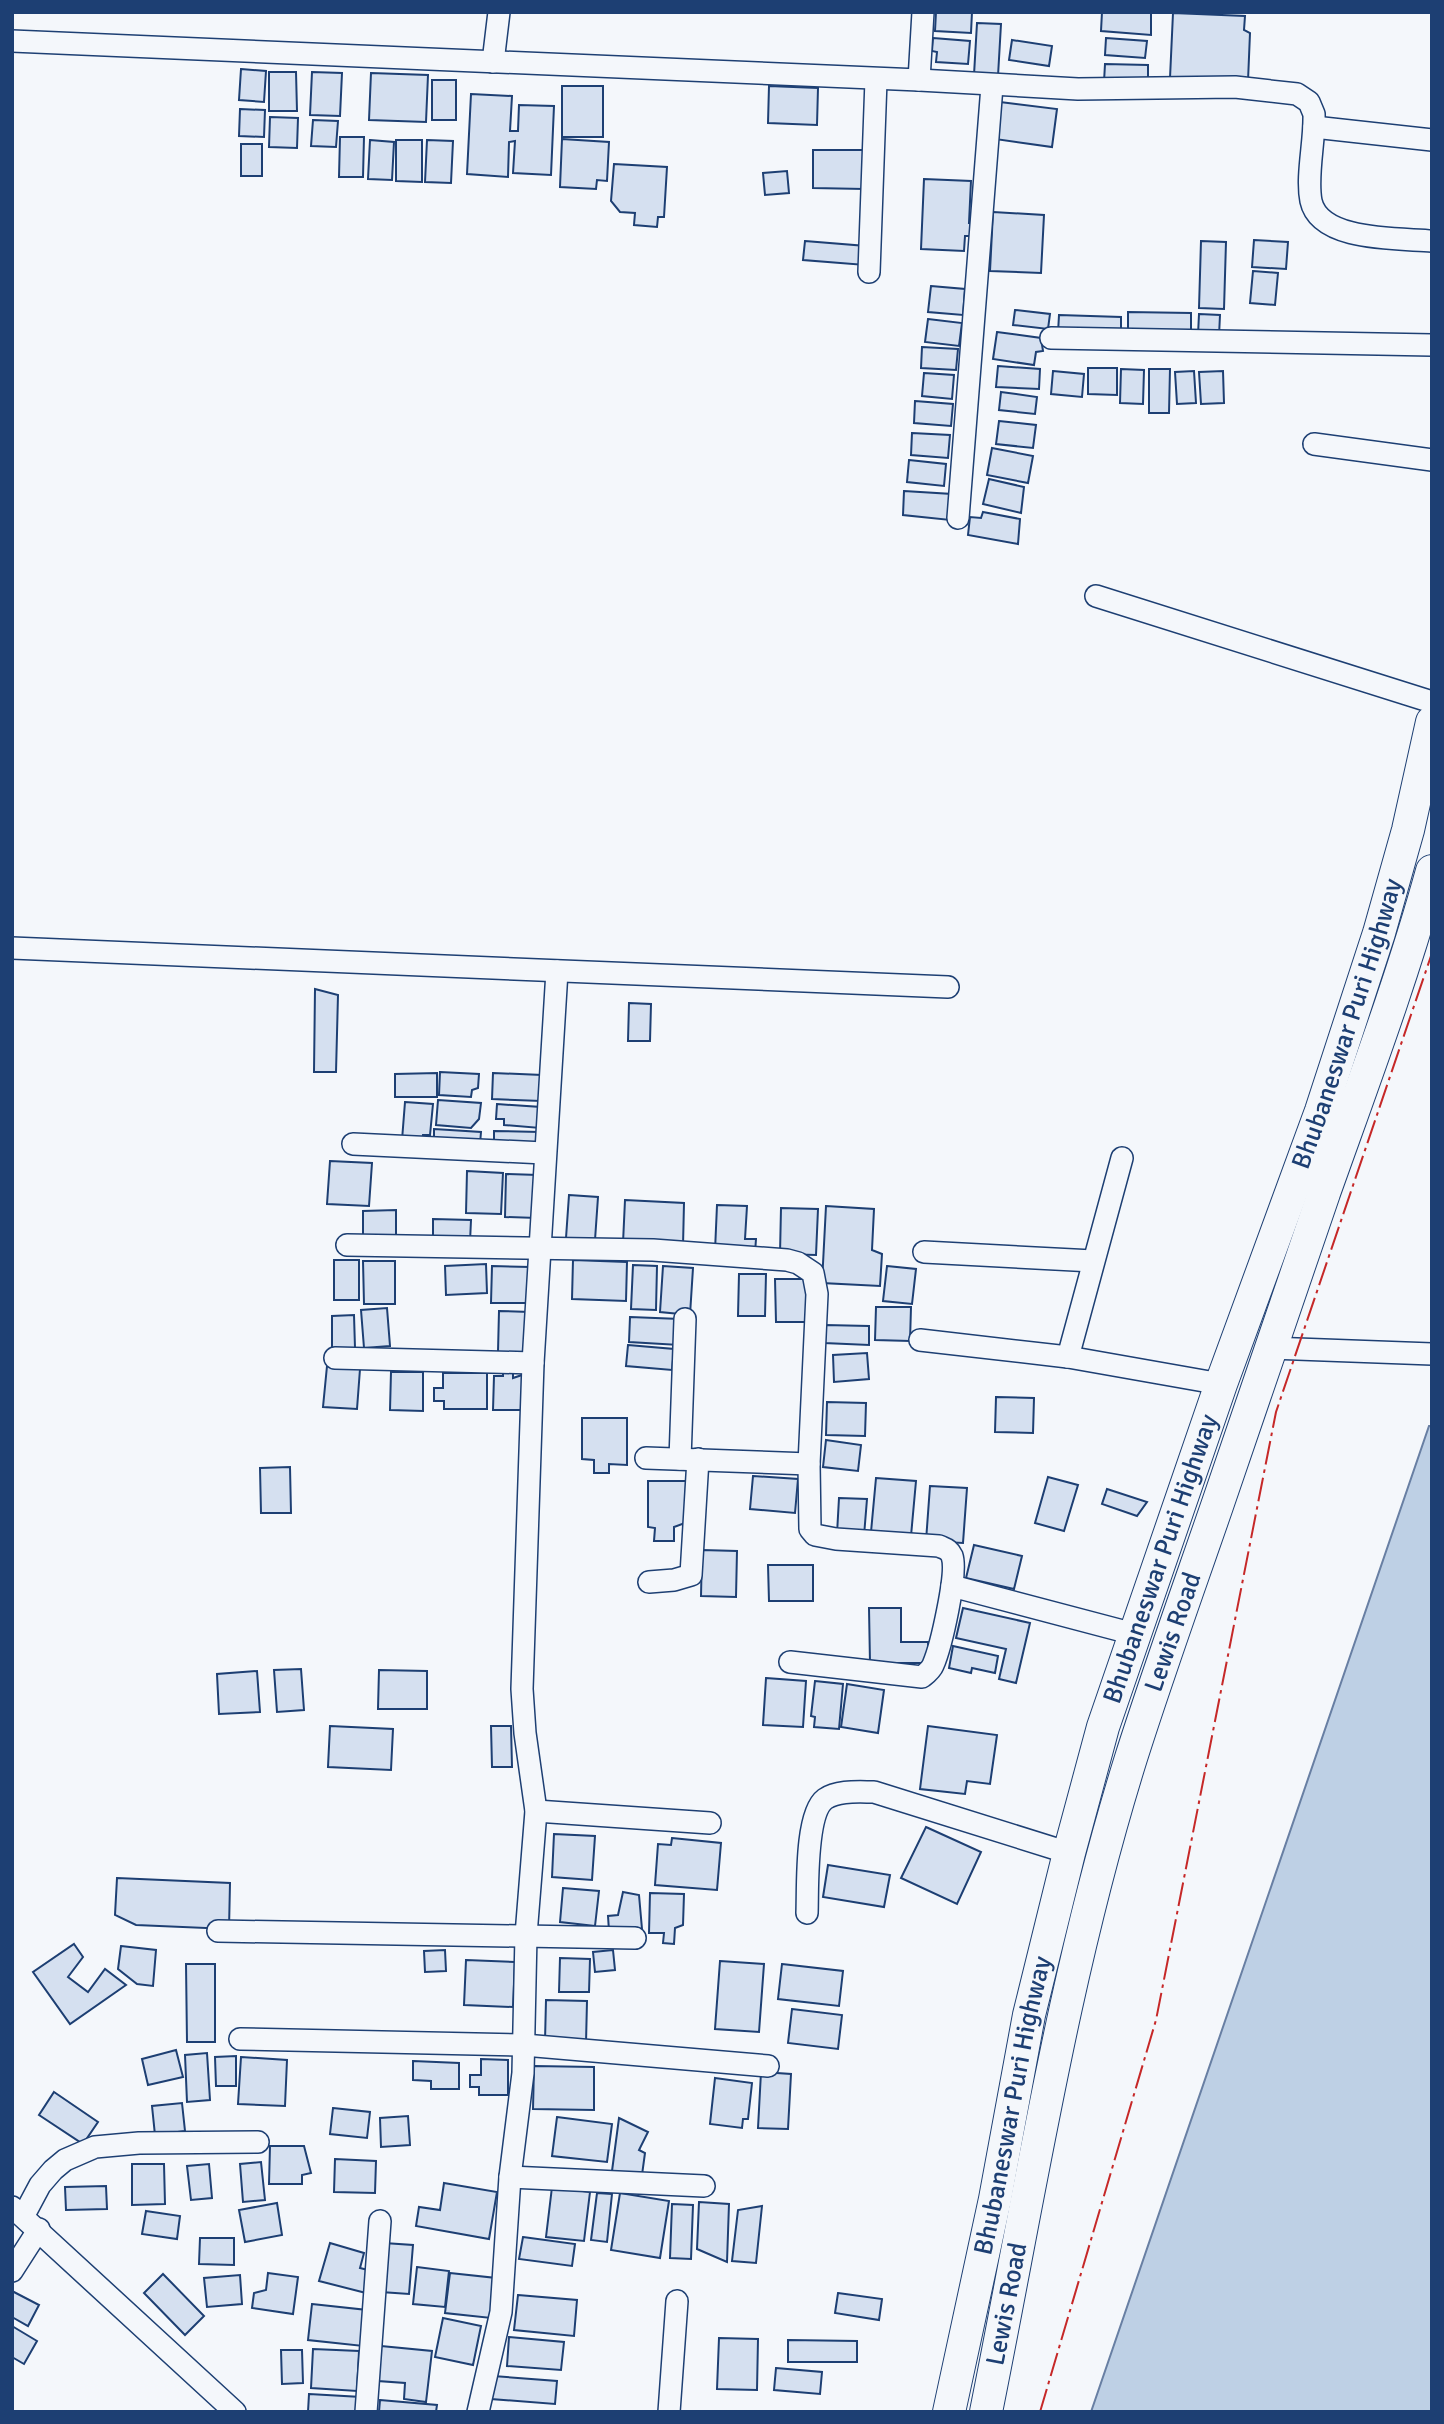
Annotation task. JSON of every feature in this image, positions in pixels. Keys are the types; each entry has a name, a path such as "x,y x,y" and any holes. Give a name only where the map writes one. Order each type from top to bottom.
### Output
{"highway":[{"name":"Bhubaneswar Puri Highway","path":"949,2412 995,2199 1029,2015 1103,1727 1221,1384 1321,1111 1379,933 1408,830 1432,722"},
{"name":"Lewis Road","path":"986,2412 1042,2111 1069,1984 1097,1876 1149,1703 1396,989 1432,871"}],"street":[{"path":"493,62 499,12"},
{"path":"919,80 923,12"},
{"path":"12,41 919,80 992,86 1078,89 1235,87 1297,94 1309,102 1314,114 1311,200 1317,215 1344,231 1368,236 1432,241"},
{"path":"869,272 876,80"},
{"path":"958,518 992,86"},
{"path":"1314,127 1432,139"},
{"path":"1051,338 1432,345"},
{"path":"1314,444 1432,460"},
{"path":"1096,596 1432,702"},
{"path":"12,948 948,987"},
{"path":"478,2412 501,2312 510,2177 520,2106 524,2045 526,1935 536,1811 522,1689 533,1363 556,971"},
{"path":"353,1144 544,1153"},
{"path":"1068,1357 1122,1158"},
{"path":"347,1244 653,1250 787,1261 813,1273 817,1294 809,1464 810,1529 815,1535 836,1539 939,1546 949,1550 953,1559 952,1586 937,1655 932,1668 922,1677 790,1662"},
{"path":"924,1252 1093,1261"},
{"path":"649,1582 674,1580 691,1575 685,1319"},
{"path":"920,1340 1068,1357 1221,1384"},
{"path":"1270,1348 1432,1354"},
{"path":"335,1358 533,1363"},
{"path":"646,1458 809,1464"},
{"path":"952,1586 1134,1634"},
{"path":"807,1913 811,1838 816,1813 824,1800 853,1791 874,1792 1069,1853"},
{"path":"536,1811 710,1823"},
{"path":"218,1931 635,1938"},
{"path":"240,2039 524,2045 768,2066"},
{"path":"12,2271 25,2217 40,2185 65,2160 95,2147 139,2143 258,2142"},
{"path":"510,2177 704,2186"},
{"path":"25,2217 235,2412"},
{"path":"366,2412 380,2221"},
{"path":"669,2412 677,2301"}],"water":[{"path":"1429,1426 1432,1426 1432,2412 1091,2412"}],"building":[{"path":"936,12 972,12 971,33 935,31"},
{"path":"1102,12 1151,12 1151,35 1101,31"},
{"path":"1173,13 1245,16 1244,30 1250,33 1248,81 1170,78"},
{"path":"977,23 1001,24 998,76 974,75"},
{"path":"933,38 970,41 968,64 936,62 937,52 932,51"},
{"path":"1106,38 1147,41 1145,58 1105,55"},
{"path":"1012,40 1052,46 1049,66 1009,60"},
{"path":"1105,64 1148,65 1148,83 1104,82"},
{"path":"241,69 266,71 264,102 239,100"},
{"path":"269,72 296,72 297,111 269,111"},
{"path":"312,72 342,73 340,116 310,115"},
{"path":"371,73 428,75 426,122 369,120"},
{"path":"432,80 456,80 456,120 432,120"},
{"path":"562,86 603,86 603,137 562,137"},
{"path":"769,86 818,88 817,125 768,123"},
{"path":"471,94 512,96 510,131 518,131 519,105 554,106 551,175 513,173 515,141 509,142 508,177 467,174"},
{"path":"1000,102 1057,109 1052,147 995,139"},
{"path":"240,109 265,110 264,137 239,136"},
{"path":"270,117 298,118 297,148 269,147"},
{"path":"313,120 338,121 336,147 311,146"},
{"path":"340,137 364,137 363,177 339,177"},
{"path":"562,139 609,142 607,181 597,180 596,189 560,187"},
{"path":"370,140 394,142 392,180 368,179"},
{"path":"396,140 422,140 422,182 396,181"},
{"path":"427,140 453,141 451,183 425,182"},
{"path":"241,144 262,144 262,176 241,176"},
{"path":"813,150 864,150 864,189 813,188"},
{"path":"614,164 667,167 664,217 658,217 657,227 634,225 635,213 620,212 611,201"},
{"path":"787,171 789,193 765,195 763,173"},
{"path":"924,179 971,181 969,223 976,223 976,236 965,236 964,251 921,249"},
{"path":"993,212 1044,215 1041,273 990,271"},
{"path":"1254,240 1288,242 1286,269 1252,267"},
{"path":"805,241 866,246 865,265 803,260"},
{"path":"1201,241 1226,242 1224,309 1199,308"},
{"path":"1253,271 1278,273 1275,305 1250,303"},
{"path":"931,286 965,289 963,315 928,312"},
{"path":"1015,310 1050,314 1048,329 1013,325"},
{"path":"1128,312 1191,313 1191,334 1128,334"},
{"path":"1199,314 1220,315 1219,336 1198,335"},
{"path":"1059,315 1121,317 1121,336 1058,333"},
{"path":"928,319 962,323 959,346 925,342"},
{"path":"997,332 1041,338 1043,351 1036,352 1034,365 993,359"},
{"path":"922,347 958,349 956,370 921,368"},
{"path":"998,366 1040,369 1039,389 996,387"},
{"path":"1088,368 1117,368 1117,395 1088,394"},
{"path":"1121,369 1144,370 1143,404 1120,403"},
{"path":"1149,369 1170,369 1169,413 1149,413"},
{"path":"1053,371 1084,374 1082,397 1051,394"},
{"path":"1194,371 1196,403 1177,404 1175,372"},
{"path":"1223,371 1224,403 1201,404 1199,372"},
{"path":"924,373 954,375 952,399 922,396"},
{"path":"1001,392 1037,397 1035,414 999,410"},
{"path":"915,401 953,404 951,426 914,423"},
{"path":"999,421 1036,425 1033,448 996,444"},
{"path":"912,433 950,435 948,458 911,455"},
{"path":"992,448 1033,456 1028,483 987,475"},
{"path":"909,460 946,464 944,486 907,482"},
{"path":"989,479 1024,487 1021,513 983,504"},
{"path":"904,491 952,494 950,520 903,515"},
{"path":"983,512 1020,519 1018,544 968,535 970,517 981,518"},
{"path":"315,989 338,995 336,1072 314,1072"},
{"path":"629,1003 651,1004 650,1041 628,1041"},
{"path":"440,1072 479,1074 478,1088 472,1090 471,1097 439,1095"},
{"path":"437,1073 437,1097 395,1097 395,1074"},
{"path":"493,1073 542,1075 541,1101 492,1099"},
{"path":"438,1100 481,1103 479,1119 471,1128 436,1125"},
{"path":"405,1102 433,1104 430,1135 423,1135 422,1141 402,1140"},
{"path":"497,1104 541,1107 540,1128 504,1125 504,1119 496,1119"},
{"path":"434,1129 481,1132 480,1144 434,1142"},
{"path":"494,1131 540,1132 539,1147 494,1142"},
{"path":"330,1161 372,1163 369,1206 327,1204"},
{"path":"467,1171 503,1173 501,1214 466,1213"},
{"path":"506,1174 538,1175 537,1218 505,1217"},
{"path":"569,1195 598,1197 595,1240 566,1238"},
{"path":"625,1200 684,1203 683,1246 623,1243"},
{"path":"717,1205 747,1206 745,1239 756,1239 755,1253 715,1251"},
{"path":"826,1206 874,1209 872,1250 882,1254 880,1286 822,1283"},
{"path":"781,1208 818,1209 816,1255 780,1254"},
{"path":"396,1210 396,1239 363,1239 363,1211"},
{"path":"433,1219 471,1220 470,1242 433,1241"},
{"path":"334,1260 359,1260 359,1300 334,1300"},
{"path":"573,1260 627,1262 626,1301 572,1299"},
{"path":"363,1261 395,1261 395,1304 364,1304"},
{"path":"486,1264 487,1293 446,1295 445,1266"},
{"path":"633,1265 657,1266 656,1310 631,1309"},
{"path":"492,1266 530,1267 530,1303 491,1303"},
{"path":"663,1266 693,1268 690,1315 660,1312"},
{"path":"887,1266 916,1269 912,1304 883,1301"},
{"path":"739,1274 766,1274 765,1316 738,1316"},
{"path":"775,1279 808,1279 808,1322 776,1322"},
{"path":"876,1307 911,1307 910,1341 875,1340"},
{"path":"387,1308 390,1346 364,1348 361,1310"},
{"path":"499,1311 530,1312 528,1353 498,1352"},
{"path":"354,1315 355,1348 332,1349 332,1316"},
{"path":"630,1317 680,1319 679,1345 629,1342"},
{"path":"825,1325 869,1326 869,1345 824,1343"},
{"path":"628,1345 674,1349 672,1370 626,1366"},
{"path":"867,1353 869,1379 834,1382 833,1355"},
{"path":"327,1366 360,1369 357,1409 323,1407"},
{"path":"503,1371 513,1371 513,1378 525,1374 524,1410 493,1410 494,1376 503,1376"},
{"path":"391,1372 423,1372 423,1411 390,1410"},
{"path":"443,1373 487,1373 487,1409 444,1409 444,1401 434,1401 434,1388 443,1388"},
{"path":"996,1397 1034,1398 1033,1433 995,1432"},
{"path":"827,1402 866,1403 865,1436 826,1435"},
{"path":"582,1418 627,1418 627,1465 609,1464 609,1473 594,1473 594,1460 582,1459"},
{"path":"826,1440 861,1445 858,1471 823,1467"},
{"path":"290,1467 291,1513 261,1513 260,1468"},
{"path":"753,1476 798,1479 795,1513 750,1509"},
{"path":"1048,1477 1078,1485 1064,1531 1035,1523"},
{"path":"876,1478 916,1481 911,1536 871,1532"},
{"path":"648,1481 686,1481 685,1523 674,1527 674,1541 654,1541 655,1528 648,1527"},
{"path":"930,1486 967,1488 963,1543 926,1541"},
{"path":"1107,1489 1147,1502 1137,1516 1102,1504"},
{"path":"839,1498 867,1499 864,1536 837,1534"},
{"path":"974,1545 1022,1556 1014,1589 966,1578"},
{"path":"702,1550 737,1551 736,1597 701,1596"},
{"path":"768,1565 813,1565 813,1601 769,1601"},
{"path":"869,1608 901,1608 901,1642 928,1642 929,1663 870,1663"},
{"path":"963,1608 1030,1623 1016,1683 999,1679 1006,1649 956,1638"},
{"path":"953,1646 998,1656 995,1673 972,1668 971,1673 949,1668"},
{"path":"301,1669 304,1710 277,1712 274,1670"},
{"path":"379,1670 427,1671 427,1709 378,1709"},
{"path":"257,1671 260,1712 219,1714 217,1674"},
{"path":"766,1678 806,1681 803,1727 763,1725"},
{"path":"815,1681 843,1684 839,1729 814,1727 815,1717 811,1716"},
{"path":"847,1684 884,1690 878,1733 841,1727"},
{"path":"330,1726 393,1729 391,1770 328,1767"},
{"path":"491,1726 511,1726 512,1767 492,1767"},
{"path":"928,1726 997,1735 990,1784 967,1781 965,1794 920,1789"},
{"path":"926,1827 981,1852 957,1904 901,1878"},
{"path":"554,1834 595,1836 592,1880 552,1877"},
{"path":"672,1838 721,1843 717,1890 655,1885 658,1844 671,1845"},
{"path":"828,1865 890,1875 884,1907 823,1897"},
{"path":"117,1878 230,1883 229,1929 136,1925 115,1915"},
{"path":"563,1888 599,1891 595,1926 560,1922"},
{"path":"623,1892 639,1895 642,1929 609,1931 608,1916 618,1915"},
{"path":"650,1893 684,1894 683,1925 675,1928 674,1944 663,1943 664,1933 649,1933"},
{"path":"74,1944 83,1957 68,1977 88,1992 105,1969 126,1985 70,2024 33,1972"},
{"path":"121,1946 156,1950 153,1986 137,1984 118,1969"},
{"path":"445,1950 446,1971 425,1972 424,1951"},
{"path":"613,1950 615,1970 595,1972 593,1952"},
{"path":"560,1958 590,1959 589,1992 559,1992"},
{"path":"466,1960 515,1962 513,2007 464,2005"},
{"path":"720,1961 764,1964 759,2032 715,2029"},
{"path":"186,1964 215,1964 215,2042 187,2042"},
{"path":"782,1964 843,1971 839,2006 778,1999"},
{"path":"546,2000 587,2001 586,2043 545,2041"},
{"path":"792,2009 842,2015 838,2049 788,2043"},
{"path":"176,2050 183,2077 148,2085 142,2059"},
{"path":"207,2053 210,2100 187,2102 185,2055"},
{"path":"236,2056 236,2086 216,2086 215,2057"},
{"path":"241,2057 287,2060 285,2106 238,2104"},
{"path":"481,2059 508,2060 508,2095 479,2095 479,2087 470,2087 470,2075 481,2075"},
{"path":"413,2061 459,2063 459,2089 431,2089 431,2081 413,2080"},
{"path":"534,2066 594,2067 594,2110 533,2109"},
{"path":"761,2072 791,2074 788,2129 758,2128"},
{"path":"715,2078 752,2083 748,2119 743,2119 742,2128 710,2124"},
{"path":"54,2092 98,2122 83,2144 39,2115"},
{"path":"182,2103 185,2131 155,2135 152,2106"},
{"path":"333,2108 370,2112 367,2138 330,2134"},
{"path":"408,2116 410,2145 381,2147 380,2118"},
{"path":"557,2117 612,2124 607,2162 552,2156"},
{"path":"619,2118 648,2132 639,2150 645,2153 642,2175 612,2171"},
{"path":"270,2146 304,2146 311,2173 302,2175 302,2184 269,2184"},
{"path":"335,2159 376,2161 375,2193 334,2192"},
{"path":"261,2162 265,2200 243,2202 240,2164"},
{"path":"132,2164 164,2164 165,2204 132,2205"},
{"path":"209,2164 212,2198 191,2200 187,2166"},
{"path":"444,2183 497,2192 489,2239 416,2226 419,2207 440,2210"},
{"path":"106,2186 107,2209 66,2210 65,2187"},
{"path":"552,2187 590,2192 584,2241 546,2237"},
{"path":"597,2193 612,2194 607,2242 591,2240"},
{"path":"620,2193 669,2201 660,2258 611,2250"},
{"path":"699,2202 729,2204 727,2262 697,2249"},
{"path":"277,2203 282,2235 245,2242 239,2210"},
{"path":"672,2204 693,2205 691,2259 670,2258"},
{"path":"762,2206 756,2263 732,2261 738,2210"},
{"path":"146,2211 180,2216 177,2239 142,2234"},
{"path":"523,2237 575,2244 572,2266 519,2259"},
{"path":"200,2238 234,2238 234,2265 199,2264"},
{"path":"330,2243 364,2253 360,2268 372,2271 366,2293 319,2281"},
{"path":"384,2243 413,2245 409,2294 381,2292"},
{"path":"417,2267 449,2271 445,2307 413,2304"},
{"path":"268,2273 298,2277 293,2314 252,2308 254,2293 266,2290"},
{"path":"450,2273 496,2278 491,2318 445,2313"},
{"path":"163,2274 204,2316 185,2335 144,2293"},
{"path":"240,2275 242,2304 207,2307 204,2278"},
{"path":"12,2291 39,2305 28,2326 12,2317"},
{"path":"838,2293 882,2299 879,2320 835,2313"},
{"path":"518,2295 577,2300 574,2336 514,2330"},
{"path":"312,2304 367,2310 363,2346 308,2340"},
{"path":"443,2318 481,2326 473,2365 435,2357"},
{"path":"12,2326 37,2341 24,2364 12,2357"},
{"path":"509,2337 564,2342 561,2370 507,2366"},
{"path":"719,2338 758,2339 757,2390 717,2389"},
{"path":"788,2340 857,2341 857,2362 788,2362"},
{"path":"381,2346 432,2351 426,2402 404,2399 405,2383 378,2381"},
{"path":"313,2349 359,2351 357,2391 311,2388"},
{"path":"281,2350 302,2350 303,2383 282,2384"},
{"path":"776,2368 822,2372 820,2394 774,2390"},
{"path":"493,2376 557,2381 555,2404 491,2399"},
{"path":"309,2394 361,2397 360,2412 308,2412"},
{"path":"380,2400 437,2405 436,2412 379,2412"}],"power":[{"path":"1040,2412 1156,2020 1276,1412 1432,953"}]}
